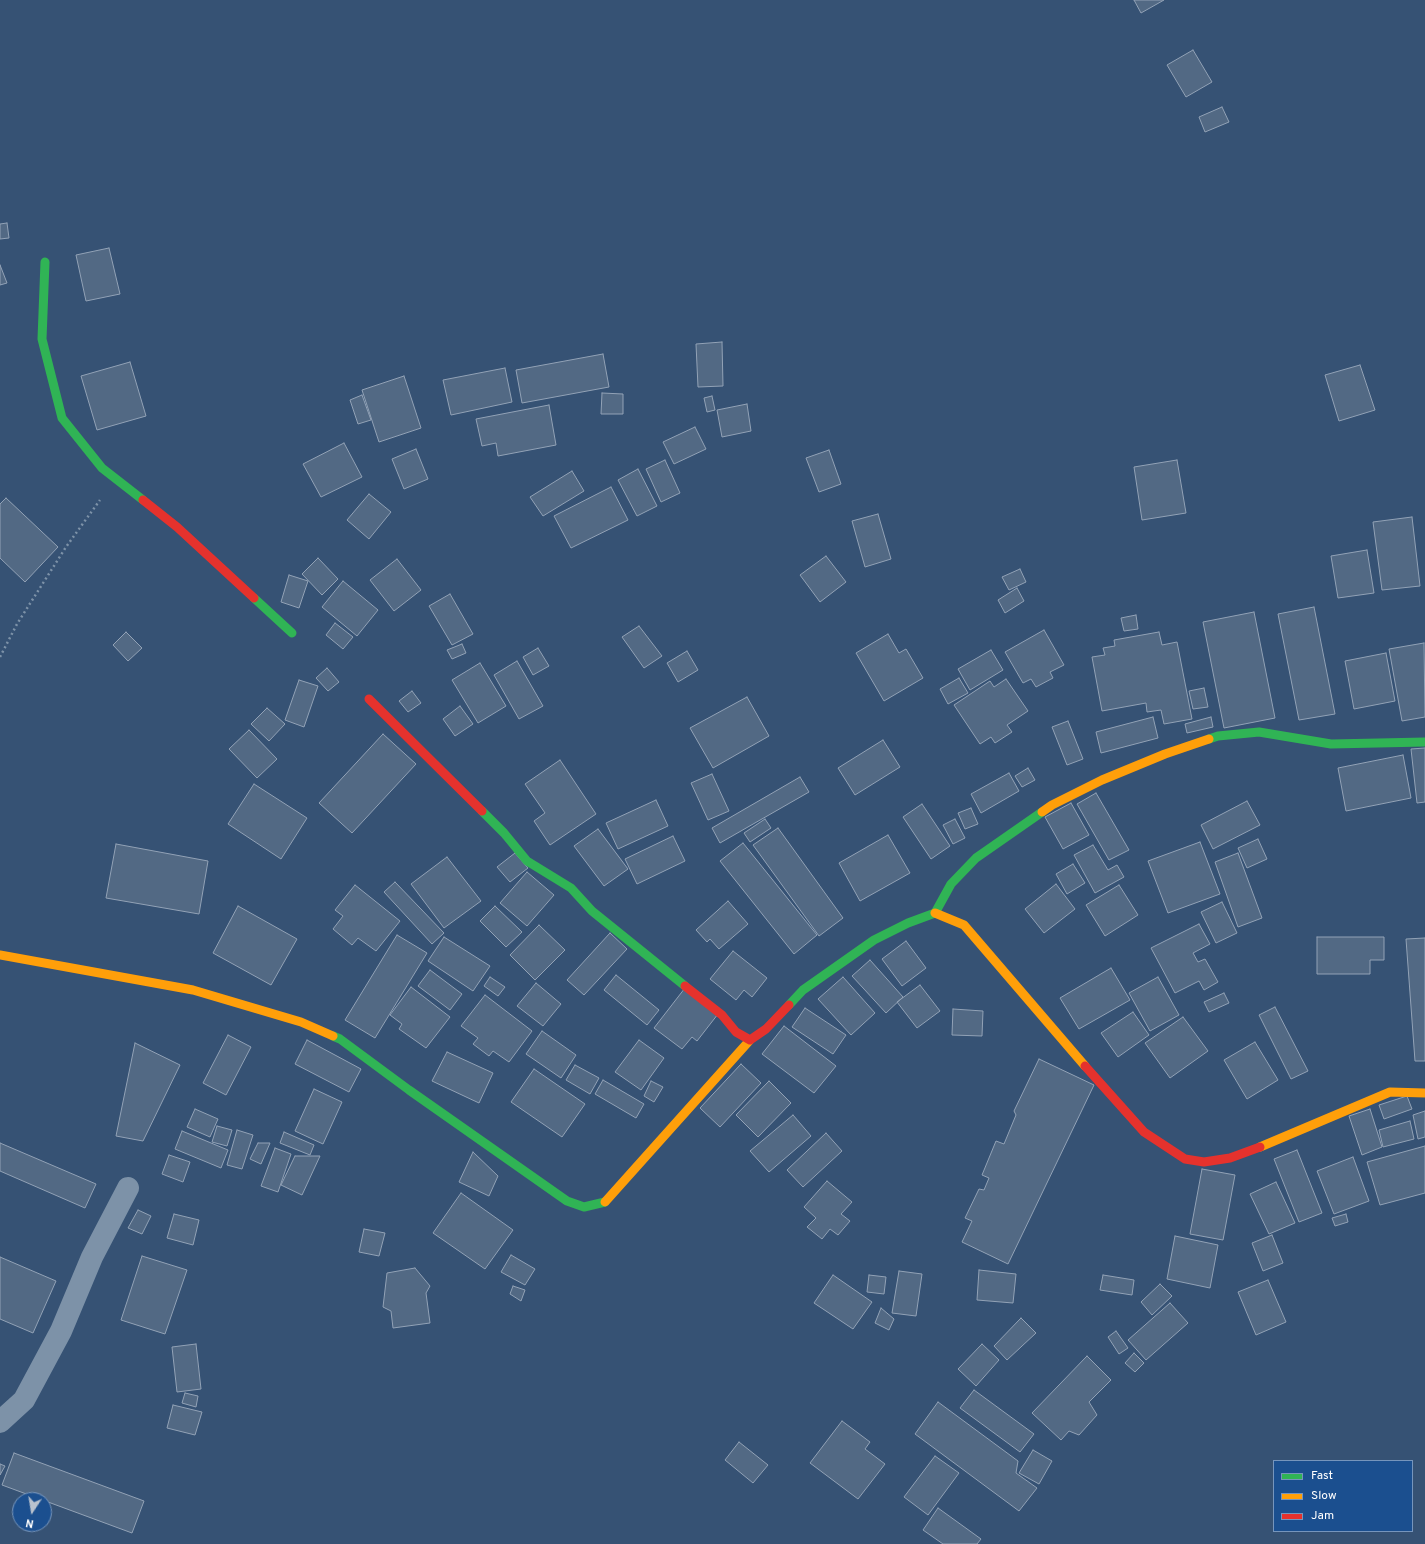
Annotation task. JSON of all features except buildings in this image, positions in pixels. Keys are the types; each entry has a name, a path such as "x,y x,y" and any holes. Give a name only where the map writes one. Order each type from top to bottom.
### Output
{"street":[{"path":"44,262 42,339 62,418 102,468 177,527 292,633"},
{"path":"369,699 504,833 527,861 571,888 592,911 722,1015 736,1032 750,1040"},
{"path":"0,955 193,990 302,1022 340,1039 409,1090 567,1201 584,1207 604,1202 750,1040 766,1029 802,990 874,940 908,923 935,912 951,884 976,858 1052,805 1095,783 1165,754 1218,736 1259,732 1331,744 1425,742"},
{"path":"935,912 964,925 1097,1080 1144,1132 1186,1159 1204,1162 1230,1158 1273,1142 1390,1092 1425,1093"},
{"path":"0,1422 24,1400 61,1331 92,1257 128,1188"}],"path":[{"path":"0,657 17,624 66,548 116,479"}],"traffic: fast":[{"path":"45,262 42,339 62,418 102,468 143,500"},
{"path":"254,598 292,633"},
{"path":"1209,739 1218,736 1259,732 1331,744 1425,742"},
{"path":"482,811 504,833 527,861 571,888 592,911 685,986"},
{"path":"789,1005 803,990 874,940 908,923 935,913 951,884 976,858 1042,812"},
{"path":"333,1036 340,1039 409,1090 567,1201 584,1207 605,1202"}],"traffic: slow":[{"path":"1042,812 1052,805 1102,780 1165,754 1209,739"},
{"path":"935,913 964,925 1085,1066"},
{"path":"0,955 193,990 301,1022 333,1036"},
{"path":"605,1202 750,1040"},
{"path":"1260,1147 1390,1092 1425,1093"}],"traffic: jam":[{"path":"143,500 177,527 254,598"},
{"path":"369,699 482,811"},
{"path":"685,986 722,1015 736,1032 750,1040 766,1029 789,1005"},
{"path":"1085,1066 1144,1132 1185,1159 1204,1162 1230,1158 1260,1147"}]}
